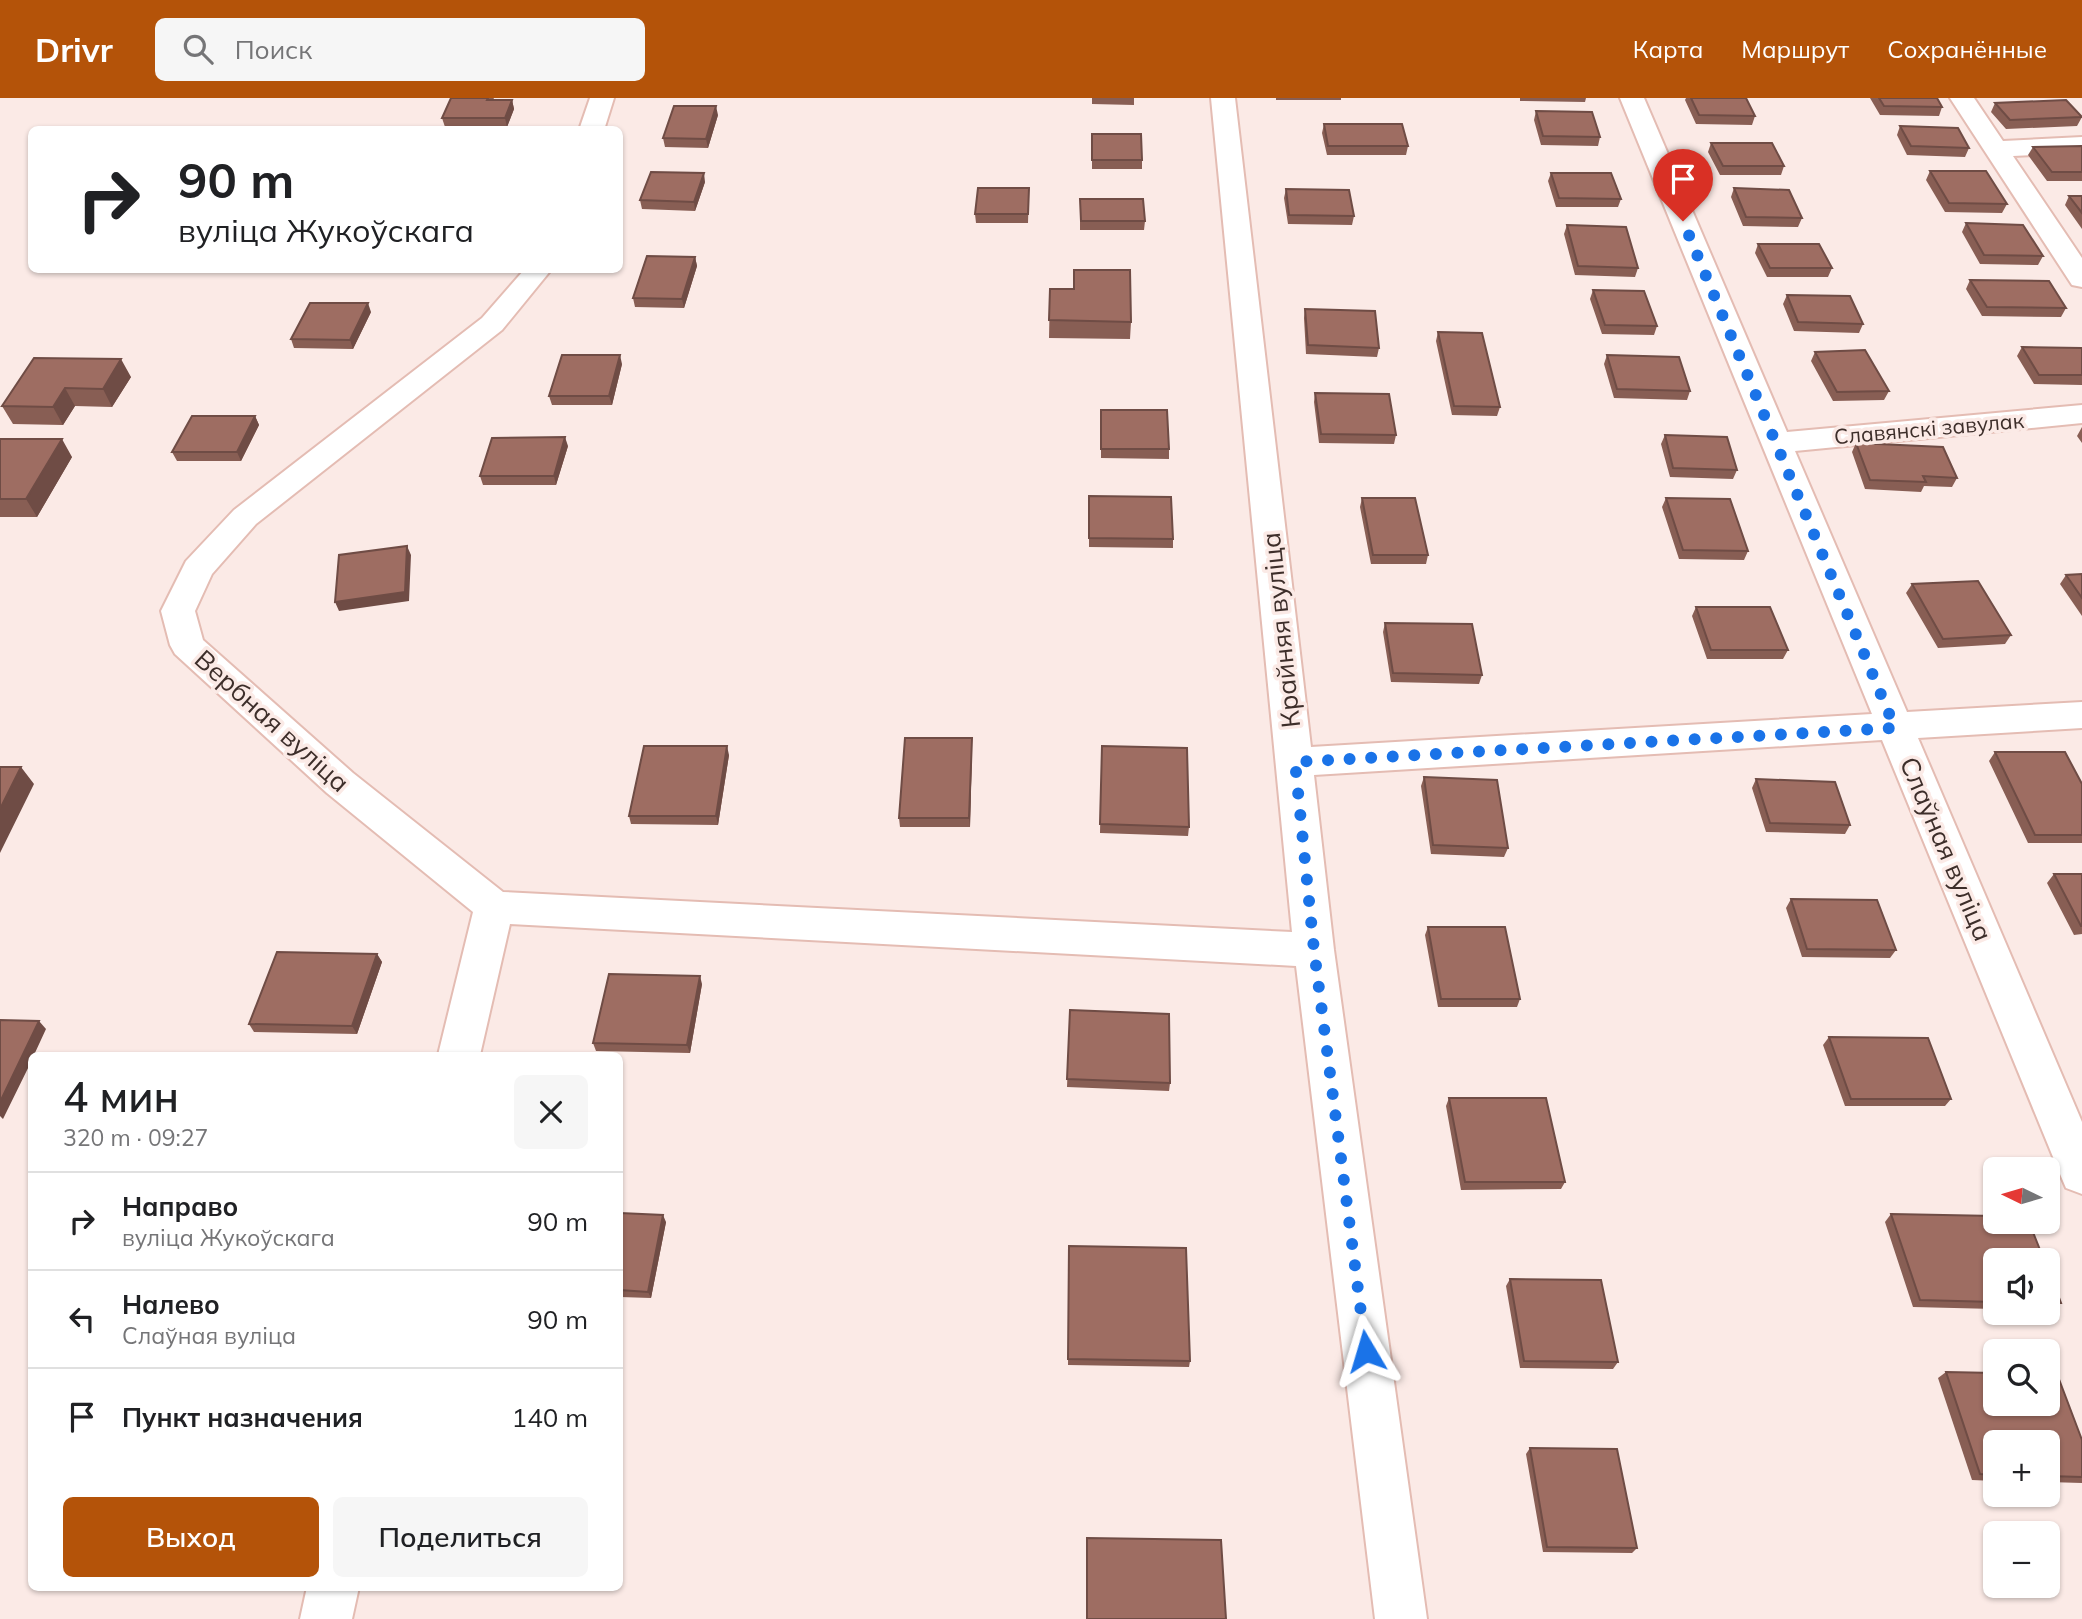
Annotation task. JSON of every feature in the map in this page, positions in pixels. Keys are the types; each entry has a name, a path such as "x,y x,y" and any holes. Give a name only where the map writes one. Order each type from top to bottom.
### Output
{"street":[{"path":"592,126 602,98"},
{"name":"Крайняя вуліца","path":"1223,98 1314,950 1401,1619"},
{"name":"Слаўная вуліца","path":"1632,98 2082,1174"},
{"path":"1962,98 2082,279"},
{"path":"1995,149 2082,145"},
{"name":"Вербная вуліца","path":"494,907 340,783 187,645 178,611 198,569 246,517 492,324 535,273"},
{"name":"Славянскі завулак","path":"1775,443 2082,414"},
{"path":"1295,762 2082,715"},
{"path":"460,1052 494,907 1314,950"},
{"path":"326,1619 332,1591"}],"building":[{"path":"451,98 512,100 505,118 442,118"},
{"path":"1691,98 1746,98 1755,116 1699,115"},
{"path":"1879,98 1937,98 1942,107 1884,106"},
{"path":"2066,100 2082,117 2010,120 1995,103"},
{"path":"674,106 716,106 706,139 663,138"},
{"path":"1536,111 1592,112 1600,137 1543,136"},
{"path":"1324,124 1402,124 1408,146 1328,146"},
{"path":"1900,126 1958,128 1969,148 1911,146"},
{"path":"1092,134 1141,134 1142,160 1092,160"},
{"path":"1711,143 1772,143 1784,166 1723,166"},
{"path":"2082,146 2082,172 2052,172 2033,147"},
{"path":"1930,171 1986,171 2007,204 1949,203"},
{"path":"651,172 704,173 694,202 640,200"},
{"path":"1551,173 1611,173 1621,199 1559,198"},
{"path":"978,188 1029,188 1028,214 975,214"},
{"path":"1734,188 1789,190 1802,218 1746,217"},
{"path":"1286,189 1349,190 1354,216 1289,215"},
{"path":"2069,196 2082,196 2082,213"},
{"path":"1080,199 1143,199 1145,221 1081,221"},
{"path":"1966,223 2023,225 2043,256 1984,255"},
{"path":"1567,225 1626,227 1638,268 1578,266"},
{"path":"1758,244 1819,244 1832,268 1770,268"},
{"path":"647,256 695,257 682,299 633,298"},
{"path":"1074,270 1130,270 1131,322 1049,320 1050,289 1074,289"},
{"path":"1970,280 2049,281 2066,308 1987,307"},
{"path":"1593,290 1644,291 1657,326 1605,325"},
{"path":"1787,295 1850,296 1863,324 1798,322"},
{"path":"310,303 368,303 350,340 291,339"},
{"path":"1305,309 1375,311 1379,348 1308,345"},
{"path":"1438,332 1482,333 1500,407 1454,406"},
{"path":"2022,347 2082,348 2082,375 2039,375"},
{"path":"1865,350 1889,391 1837,392 1815,352"},
{"path":"562,355 620,355 609,396 549,396"},
{"path":"1607,355 1679,357 1690,391 1617,389"},
{"path":"34,358 121,359 103,389 65,388 53,407 2,406"},
{"path":"1315,393 1389,394 1396,435 1321,434"},
{"path":"1101,410 1167,410 1169,449 1101,449"},
{"path":"192,416 255,416 237,452 172,452"},
{"path":"1665,435 1727,437 1737,470 1673,468"},
{"path":"565,437 554,476 480,476 492,438"},
{"path":"0,439 62,439 26,499 0,499"},
{"path":"1856,443 1943,447 1957,478 1923,476 1926,482 1870,480"},
{"path":"1089,496 1171,497 1173,539 1089,538"},
{"path":"1362,498 1415,498 1428,555 1373,555"},
{"path":"1666,498 1730,499 1748,551 1683,550"},
{"path":"407,546 405,592 335,602 339,555"},
{"path":"2082,574 2082,598 2066,575"},
{"path":"1978,581 2011,635 1943,639 1912,584"},
{"path":"1696,607 1770,607 1788,650 1711,650"},
{"path":"1385,623 1472,624 1482,675 1393,673"},
{"path":"905,738 972,738 969,818 899,818"},
{"path":"644,746 727,746 716,816 629,816"},
{"path":"1102,746 1187,748 1189,827 1100,824"},
{"path":"1995,752 2065,752 2082,784 2082,835 2035,835"},
{"path":"0,767 21,767 0,809"},
{"path":"1424,777 1497,780 1508,848 1433,845"},
{"path":"1756,779 1835,782 1850,825 1770,823"},
{"path":"2054,874 2082,874 2082,926 2081,926"},
{"path":"1791,899 1877,900 1896,950 1807,949"},
{"path":"1428,927 1505,927 1520,999 1441,999"},
{"path":"277,952 377,954 352,1026 249,1024"},
{"path":"609,974 700,976 687,1045 593,1043"},
{"path":"1070,1010 1169,1014 1170,1083 1067,1079"},
{"path":"0,1020 39,1021 0,1102"},
{"path":"1829,1037 1928,1038 1951,1099 1851,1099"},
{"path":"1449,1098 1546,1098 1565,1182 1465,1182"},
{"path":"623,1213 663,1215 648,1292 623,1290"},
{"path":"1891,1214 1983,1216 1983,1234 2034,1234 2039,1248 1983,1248 1983,1302 1920,1300"},
{"path":"1069,1246 1186,1248 1190,1361 1068,1359"},
{"path":"1510,1279 1601,1280 1618,1362 1524,1361"},
{"path":"1946,1372 1983,1373 1983,1416 2060,1416 2060,1382 2082,1440 2082,1477 2060,1476 2060,1430 1983,1430 1983,1474 1980,1474"},
{"path":"1530,1448 1617,1449 1637,1548 1547,1547"},
{"path":"1087,1538 1221,1540 1226,1619 1087,1619"}],"route":[{"path":"1366,1351 1314,950 1295,762 1895,728 1683,221"}]}
